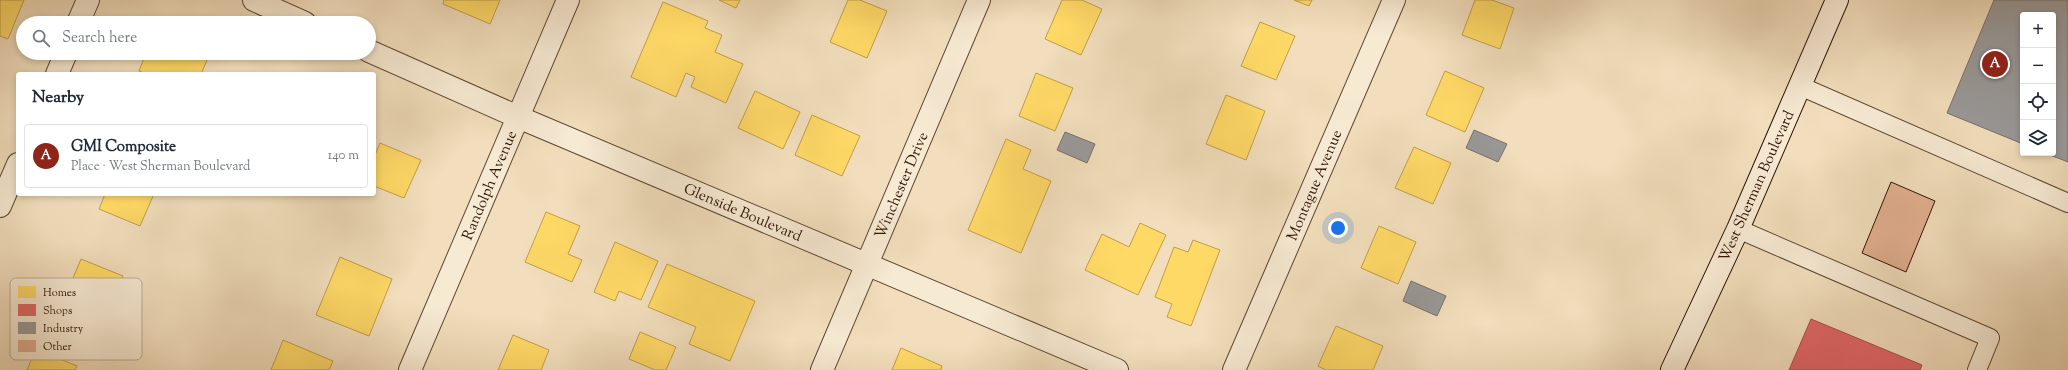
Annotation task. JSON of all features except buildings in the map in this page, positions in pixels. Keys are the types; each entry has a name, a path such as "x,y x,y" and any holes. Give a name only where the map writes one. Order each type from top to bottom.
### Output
{"street":[{"path":"81,16 88,0"},
{"path":"254,0 289,16"},
{"name":"Randolph Avenue","path":"410,370 568,0"},
{"name":"Winchester Drive","path":"822,370 979,0"},
{"name":"Montague Avenue","path":"1234,370 1394,0"},
{"name":"West Sherman Boulevard","path":"1672,370 1738,229 1837,0"},
{"name":"Glenside Boulevard","path":"376,54 518,118 1117,370"},
{"path":"58,72 63,60"},
{"path":"0,206 16,169"}],"lane":[{"path":"1800,86 2068,203"},
{"path":"1738,229 1990,338 1977,370"}],"place":[{"name":"GMI Composite","path":"1995,64"}]}
